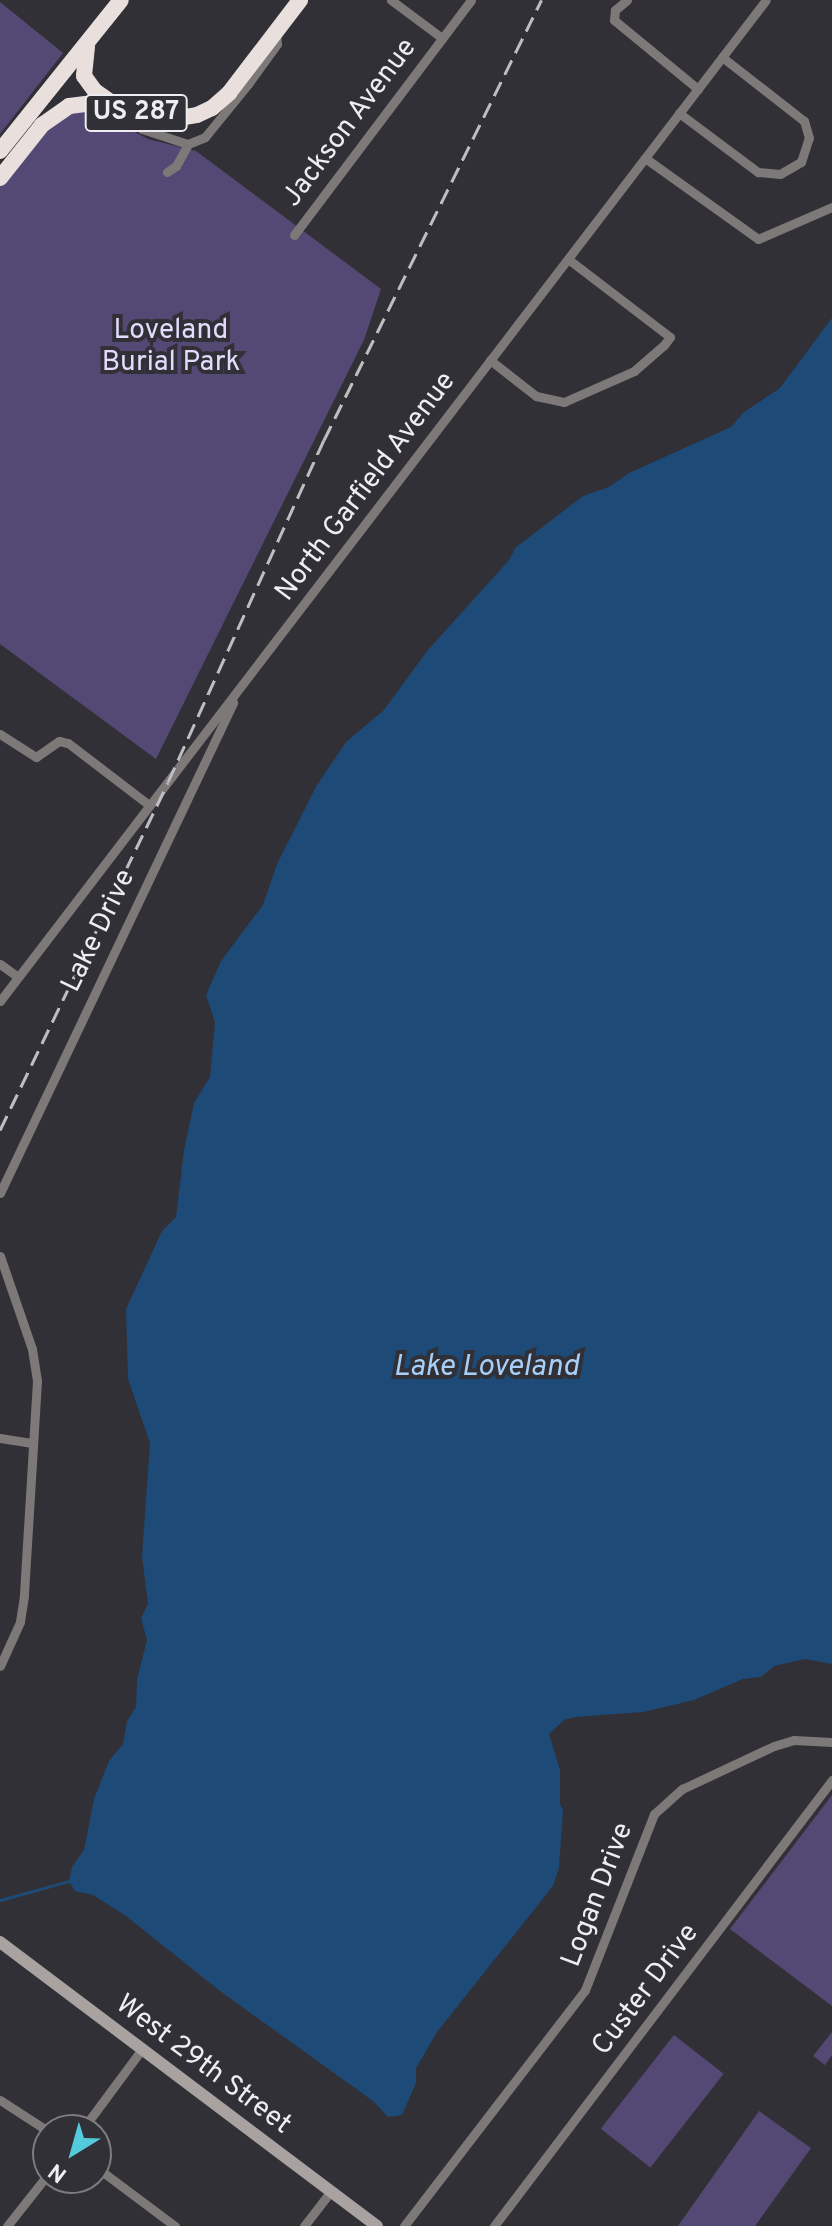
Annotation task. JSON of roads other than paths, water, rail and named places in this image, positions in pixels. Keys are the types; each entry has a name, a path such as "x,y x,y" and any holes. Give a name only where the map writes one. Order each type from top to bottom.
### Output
{"highway":[{"name":"US 287","path":"0,151 121,0"},
{"name":"US 287","path":"0,178 54,114 79,103 114,105 166,120 197,115 212,108 229,93 300,0"},
{"path":"87,45 84,76 95,91 114,105"}],"main road":[{"name":"West 29th Street","path":"0,1942 377,2226"}],"street":[{"path":"391,0 442,38"},
{"name":"Jackson Avenue","path":"294,235 471,0"},
{"path":"627,0 615,10 614,20 698,89"},
{"name":"North Garfield Avenue","path":"0,1001 766,0"},
{"path":"167,172 176,166 188,144 205,137 248,84 277,44 276,31"},
{"path":"679,113 758,172 780,174 801,162 809,138 804,121 722,57"},
{"path":"131,111 142,129 188,144"},
{"path":"645,158 758,239 832,207"},
{"path":"490,360 536,396 564,402 634,371 664,345 670,337 568,259"},
{"name":"Lake Drive","path":"0,1193 239,689"},
{"path":"0,734 36,757 59,741 68,743 149,805"},
{"path":"0,964 18,977"},
{"path":"0,1256 37,1372 21,1615 0,1666"},
{"path":"0,1438 33,1443"},
{"name":"Logan Drive","path":"404,2226 585,1990 654,1814 678,1791 774,1746 794,1740 832,1742"},
{"name":"Custer Drive","path":"494,2226 832,1780"},
{"path":"94,2114 142,2049"},
{"path":"0,2100 32,2121"},
{"path":"112,2180 162,2222 175,2226"},
{"path":"304,2226 331,2191"},
{"path":"7,2226 32,2194"}],"water":[{"name":"Lake Loveland","path":"832,318 832,1664 805,1659 774,1666 761,1677 743,1679 694,1700 644,1712 575,1717 564,1720 549,1734 560,1770 560,1804 563,1810 559,1868 553,1886 437,2032 416,2068 416,2083 402,2115 388,2117 373,2101 220,1991 126,1916 93,1895 75,1891 69,1881 72,1867 84,1850 94,1799 109,1761 123,1744 127,1721 136,1707 137,1680 147,1640 141,1618 148,1604 142,1556 150,1443 128,1379 126,1309 162,1231 176,1217 184,1150 194,1103 210,1077 215,1022 206,995 221,961 263,905 277,864 317,785 346,742 383,711 428,650 510,559 515,548 583,496 609,487 629,473 731,427 744,412 780,388"}],"waterway":[{"path":"0,1900 69,1881"}],"railway":[{"path":"0,1130 168,782 324,440 541,0"}],"park label":[{"name":"Loveland Burial Park","path":"171,347"}]}
